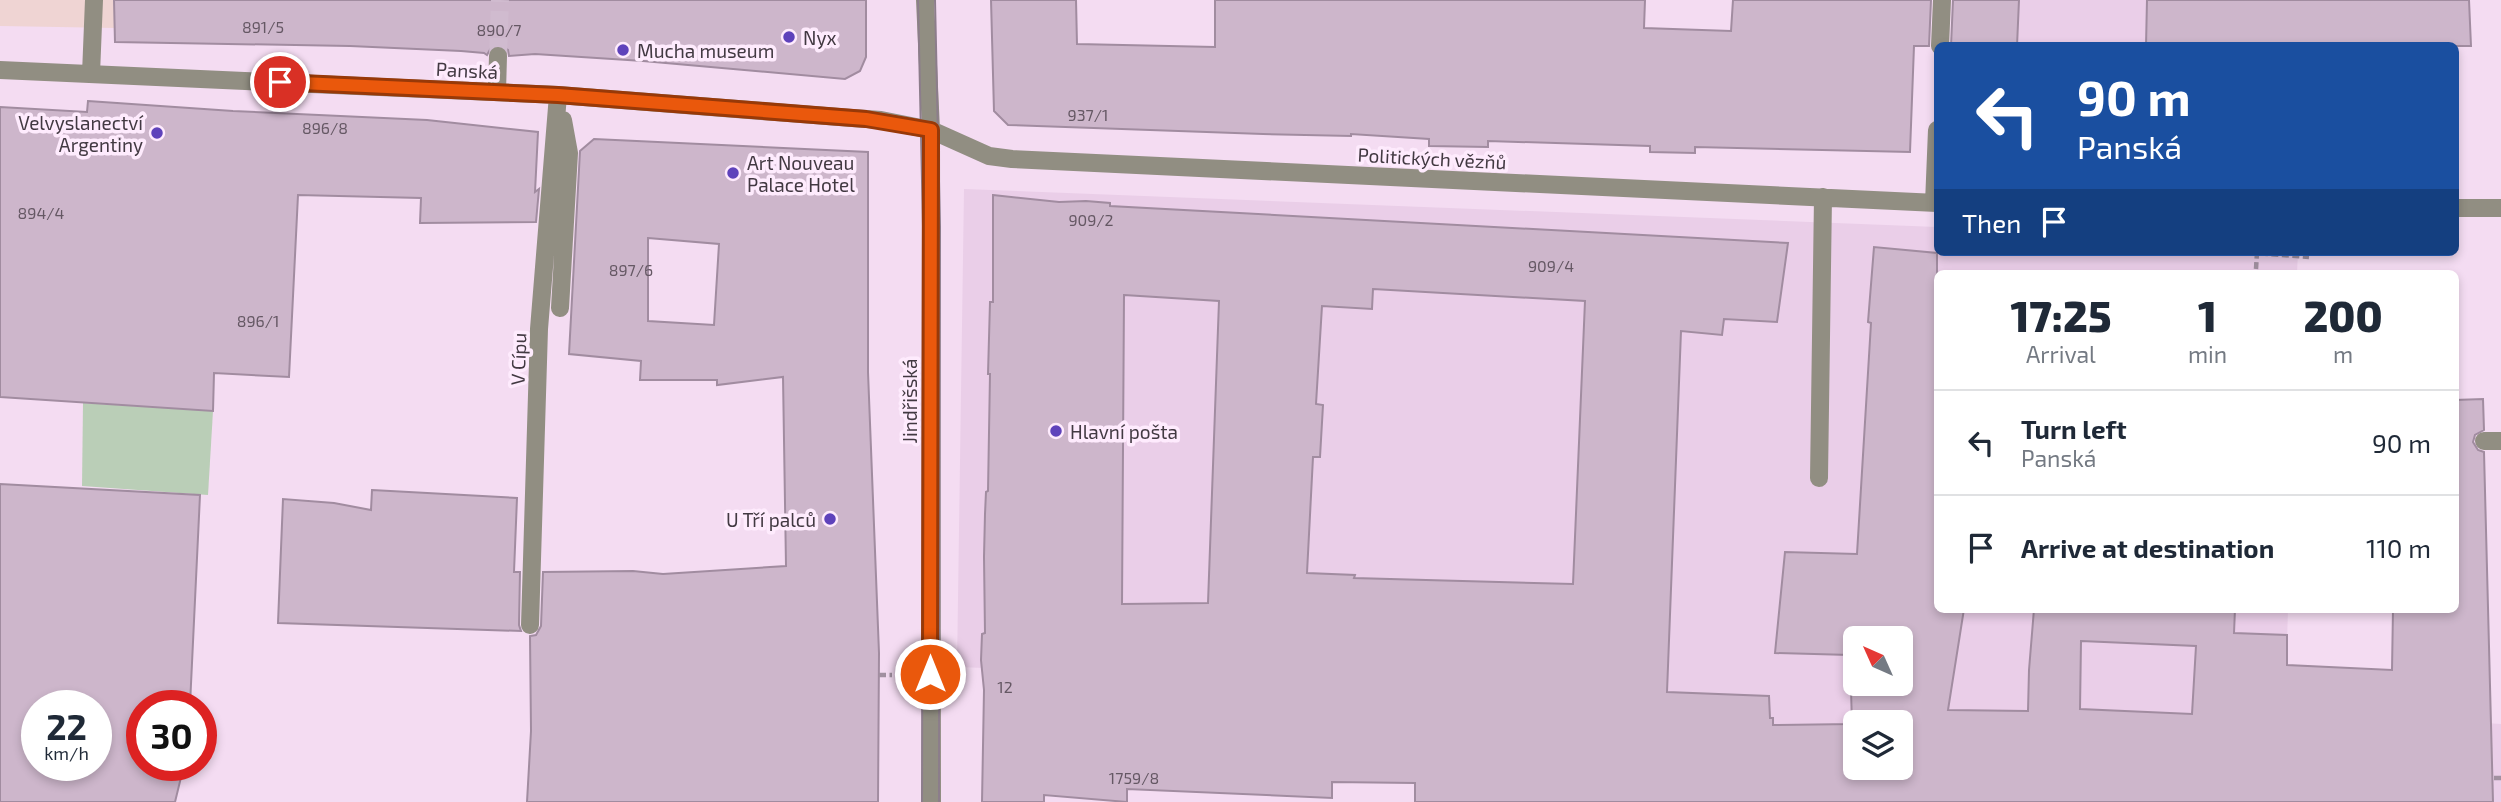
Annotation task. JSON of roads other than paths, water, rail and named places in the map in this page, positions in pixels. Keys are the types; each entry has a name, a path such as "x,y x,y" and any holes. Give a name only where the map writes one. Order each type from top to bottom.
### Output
{"street":[{"path":"91,74 94,0"},
{"name":"Jindřišská","path":"925,0 931,130 932,802"},
{"path":"1940,42 1942,0"},
{"path":"497,92 498,56"},
{"name":"Panská","path":"0,70 558,95 881,120 931,130"},
{"path":"558,95 569,153 560,308"},
{"name":"V Cípu","path":"530,625 539,329 558,95"},
{"name":"Politických vězňů","path":"931,130 989,156 1012,159 1934,203"},
{"path":"1819,478 1823,197"},
{"path":"2459,208 2501,208"}],"tunnel":[{"path":"498,56 500,0"}],"tram line":[{"path":"918,0 923,226 922,802"},
{"path":"935,0 940,226 939,802"}],"place":[{"name":"Nyx","path":"789,37"},
{"name":"Mucha museum","path":"623,50"},
{"name":"Velvyslanectví Argentiny","path":"157,133"},
{"name":"Art Nouveau Palace Hotel","path":"733,173"},
{"name":"Hlavní pošta","path":"1056,431"},
{"name":"U Tří palců","path":"830,519"}]}
